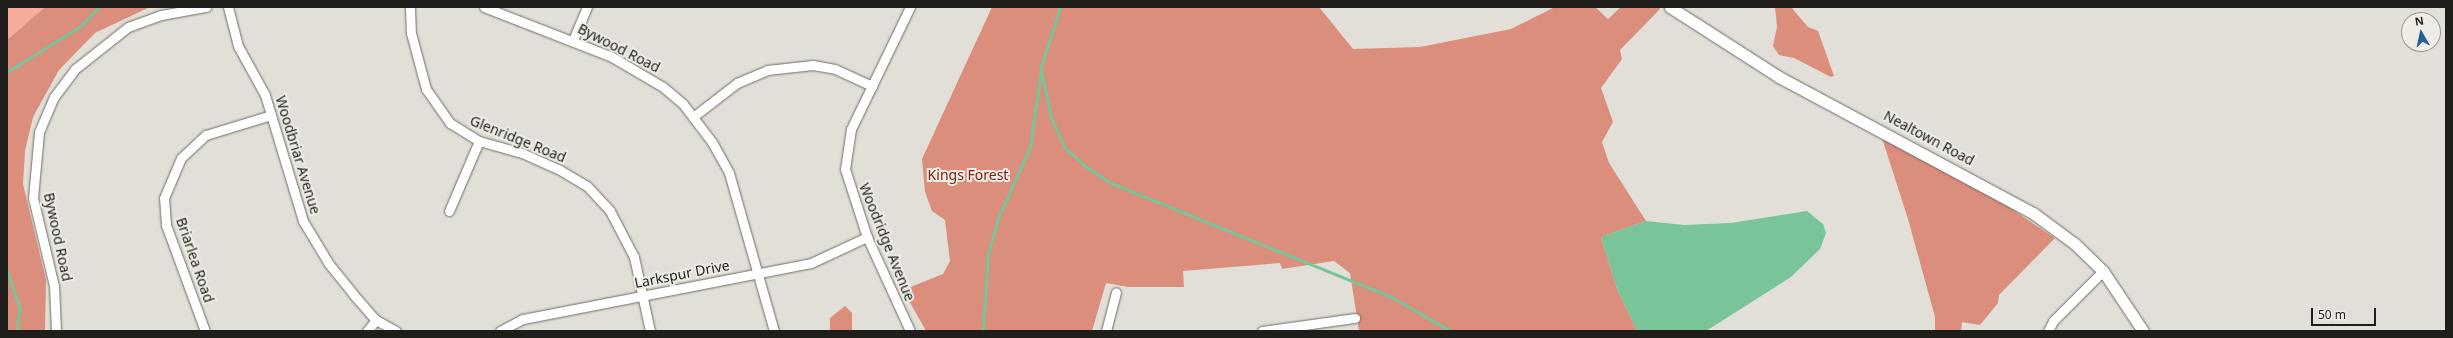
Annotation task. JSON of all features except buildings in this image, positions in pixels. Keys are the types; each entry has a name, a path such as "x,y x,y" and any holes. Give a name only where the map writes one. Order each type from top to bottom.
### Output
{"street":[{"name":"Bywood Road","path":"56,331 54,286 33,198 39,132 54,97 75,69 128,27 160,15 206,7"},
{"name":"Woodbriar Avenue","path":"228,7 238,46 265,95 303,220 328,264 376,320 396,331"},
{"name":"Glenridge Road","path":"410,7 411,33 426,89 450,123 479,141 522,153 587,186 625,234 643,295 650,331"},
{"name":"Bywood Road","path":"484,7 573,40 663,87 693,117 729,173 774,331"},
{"path":"573,40 587,7"},
{"name":"Woodridge Avenue","path":"910,7 851,129 845,169 867,238 910,331"},
{"name":"Nealtown Road","path":"1670,7 1780,77 2006,196 2059,231 2104,271 2143,331"},
{"path":"693,117 737,83 768,70 813,65 835,69 872,86"},
{"name":"Briarlea Road","path":"206,331 166,225 164,198 181,158 206,135 271,115"},
{"path":"449,210 479,141"},
{"name":"Larkspur Drive","path":"500,331 523,320 643,295 811,263 867,238"},
{"path":"2048,331 2053,321 2104,271"},
{"path":"1106,331 1116,292"},
{"path":"1262,331 1289,329 1355,318"},
{"path":"366,331 376,320"}],"shaded area":[{"path":"7,7 45,7 7,40"},
{"path":"1807,211 1823,224 1826,233 1820,249 1791,277 1706,331 1637,331 1617,289 1601,237 1646,221 1684,225 1731,223"}],"green space":[{"path":"45,7 150,7 95,33 59,70 33,117 25,151 23,184 46,280 45,331 7,331 7,40"},
{"name":"Kings Forest","path":"992,7 1319,7 1353,49 1420,47 1511,29 1555,7 1595,7 1608,19 1621,7 1658,7 1660,9 1620,50 1622,59 1601,88 1613,122 1602,142 1609,163 1646,221 1601,237 1617,289 1637,331 1359,331 1350,273 1334,261 1282,269 1280,263 1183,271 1184,287 1128,287 1106,283 1092,331 926,331 903,290 943,274 950,261 945,220 932,211 925,192 922,159"},
{"path":"1775,7 1791,7 1808,27 1818,31 1834,76 1831,77 1794,58 1779,55 1773,46 1777,27"},
{"path":"1882,138 2007,206 2055,238 1999,295 1998,303 1980,325 1962,322 1961,331 1935,331 1935,317 1908,219"},
{"path":"845,306 852,313 852,331 830,331 830,318"}],"waterway":[{"path":"7,72 81,26 99,7"},
{"path":"1041,67 1060,7"},
{"path":"1041,67 1052,119 1066,149 1087,167 1111,183 1392,297 1451,331"},
{"path":"983,331 988,254 998,218 1030,147 1041,72"},
{"path":"7,270 20,308 17,331"}]}
